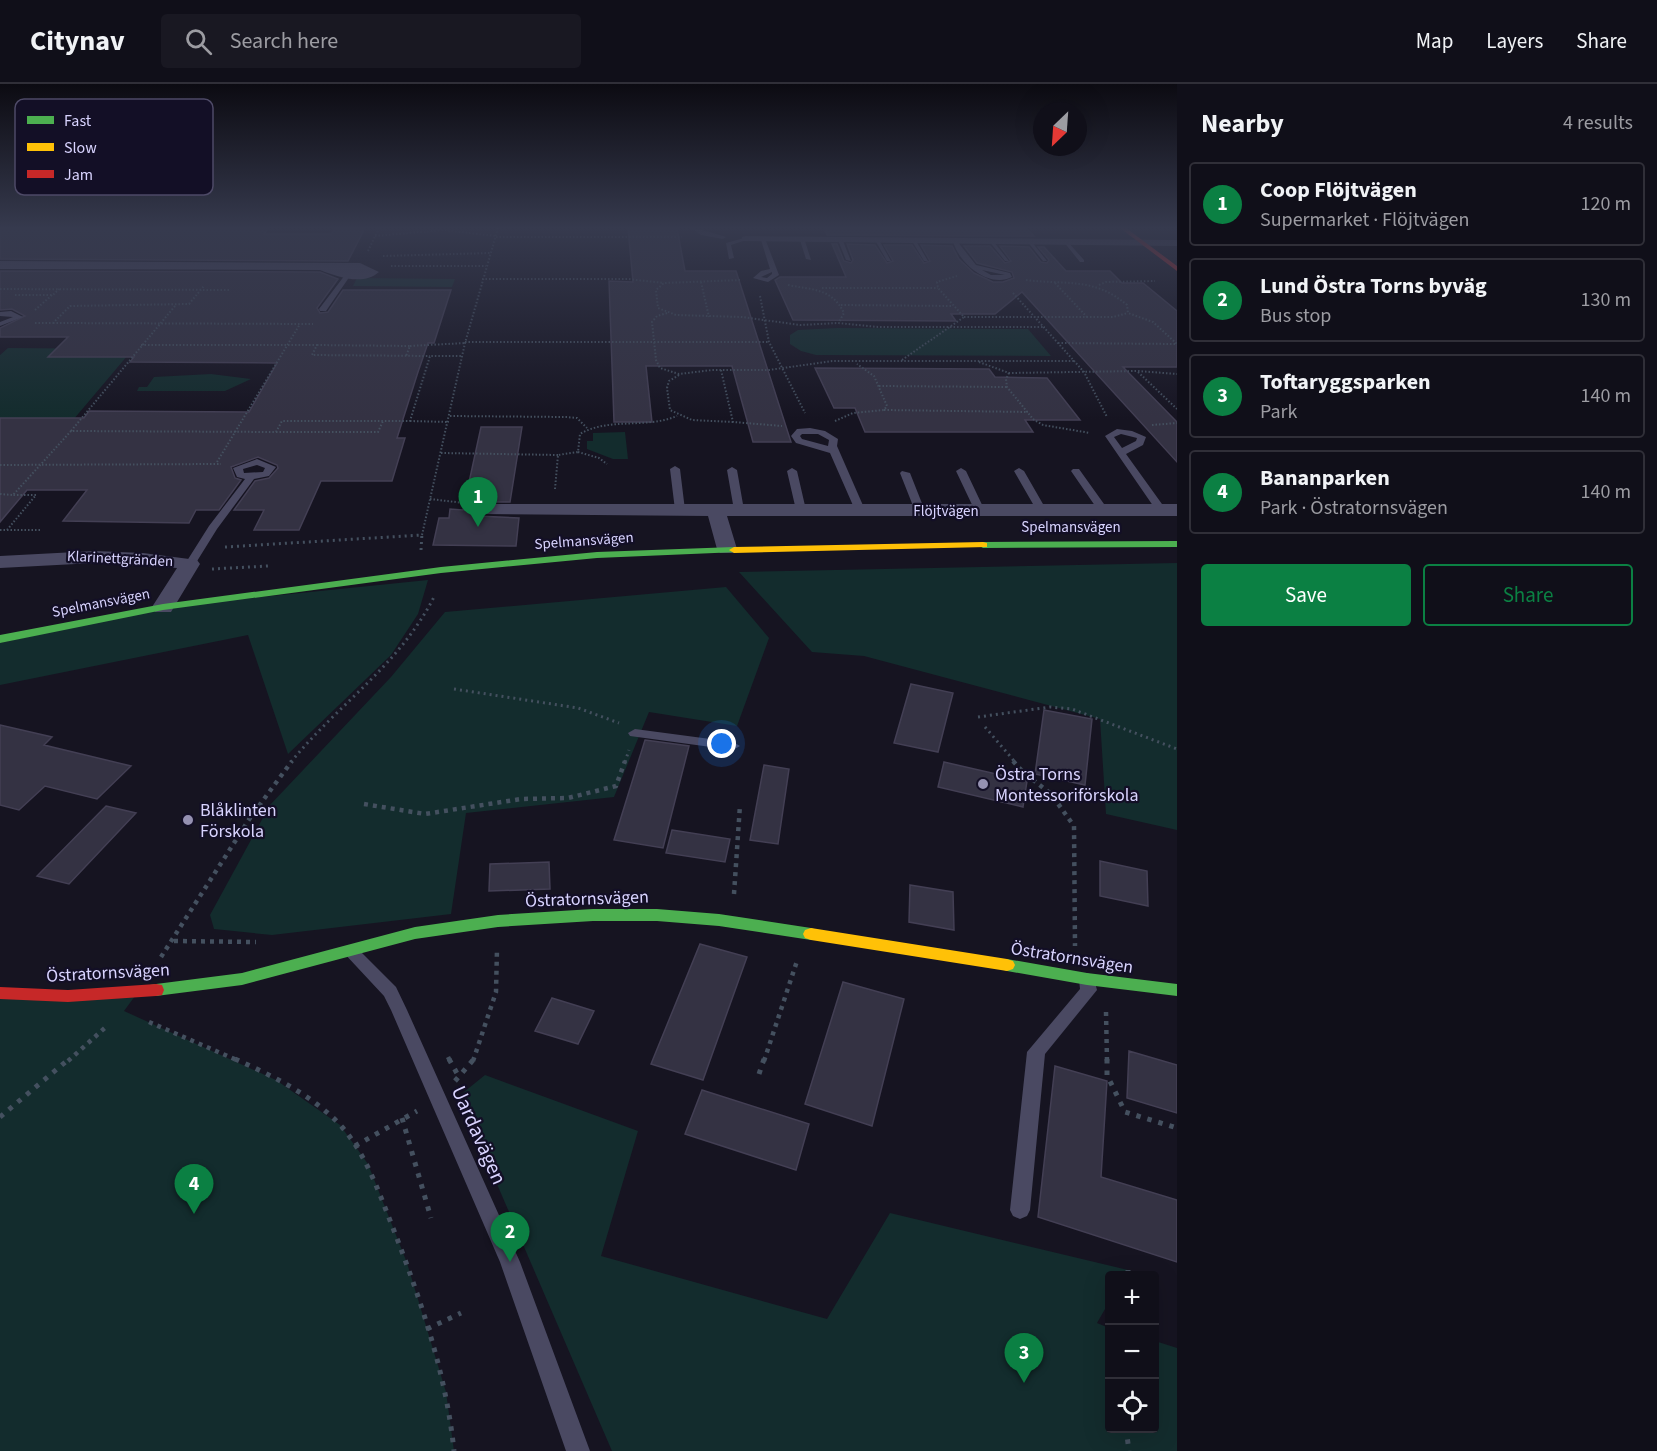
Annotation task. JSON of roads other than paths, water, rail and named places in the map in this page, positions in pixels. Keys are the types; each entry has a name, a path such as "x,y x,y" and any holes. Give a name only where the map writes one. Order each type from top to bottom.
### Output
{"main road":[{"name":"Spelmansvägen","path":"0,639 163,607 441,570 597,555 727,549 1094,543 1177,544"},
{"name":"Östratornsvägen","path":"0,993 68,996 138,992 242,979 351,952 415,933 498,921 593,915 657,915 732,922 924,950 1083,982 1177,990"}],"street":[{"name":"Flöjtvägen","path":"483,510 1169,511"},
{"path":"716,510 727,549"},
{"name":"Klarinettgränden","path":"0,562 51,556 147,558 190,564 163,607"}],"lane":[{"path":"323,309 336,292"},
{"path":"0,314 11,313 19,317 0,324"},
{"path":"834,451 799,441 795,436 800,431 811,430 825,432 834,439 832,446 860,510"},
{"path":"1120,453 1140,443 1142,437 1132,432 1112,434 1120,453 1169,511"},
{"path":"675,469 680,510"},
{"path":"732,470 738,510"},
{"path":"792,471 801,510"},
{"path":"961,471 980,511"},
{"path":"1018,471 1042,511"},
{"path":"1076,471 1104,511"},
{"path":"904,473 920,511"},
{"path":"190,564 213,528 251,477"},
{"path":"635,733 733,746"},
{"name":"Uardavägen","path":"351,952 390,992 510,1262 578,1451"},
{"path":"1020,1210 1036,1052 1083,982"}],"place":[{"name":"Coop Flöjtvägen","path":"478,527"},
{"name":"Östra Torns Montessoriförskola","path":"983,784"},
{"name":"Blåklinten Förskola","path":"188,820"},
{"name":"Bananparken","path":"194,1214"},
{"name":"Lund Östra Torns byväg","path":"510,1262"},
{"name":"Toftaryggsparken","path":"1024,1383"}]}
